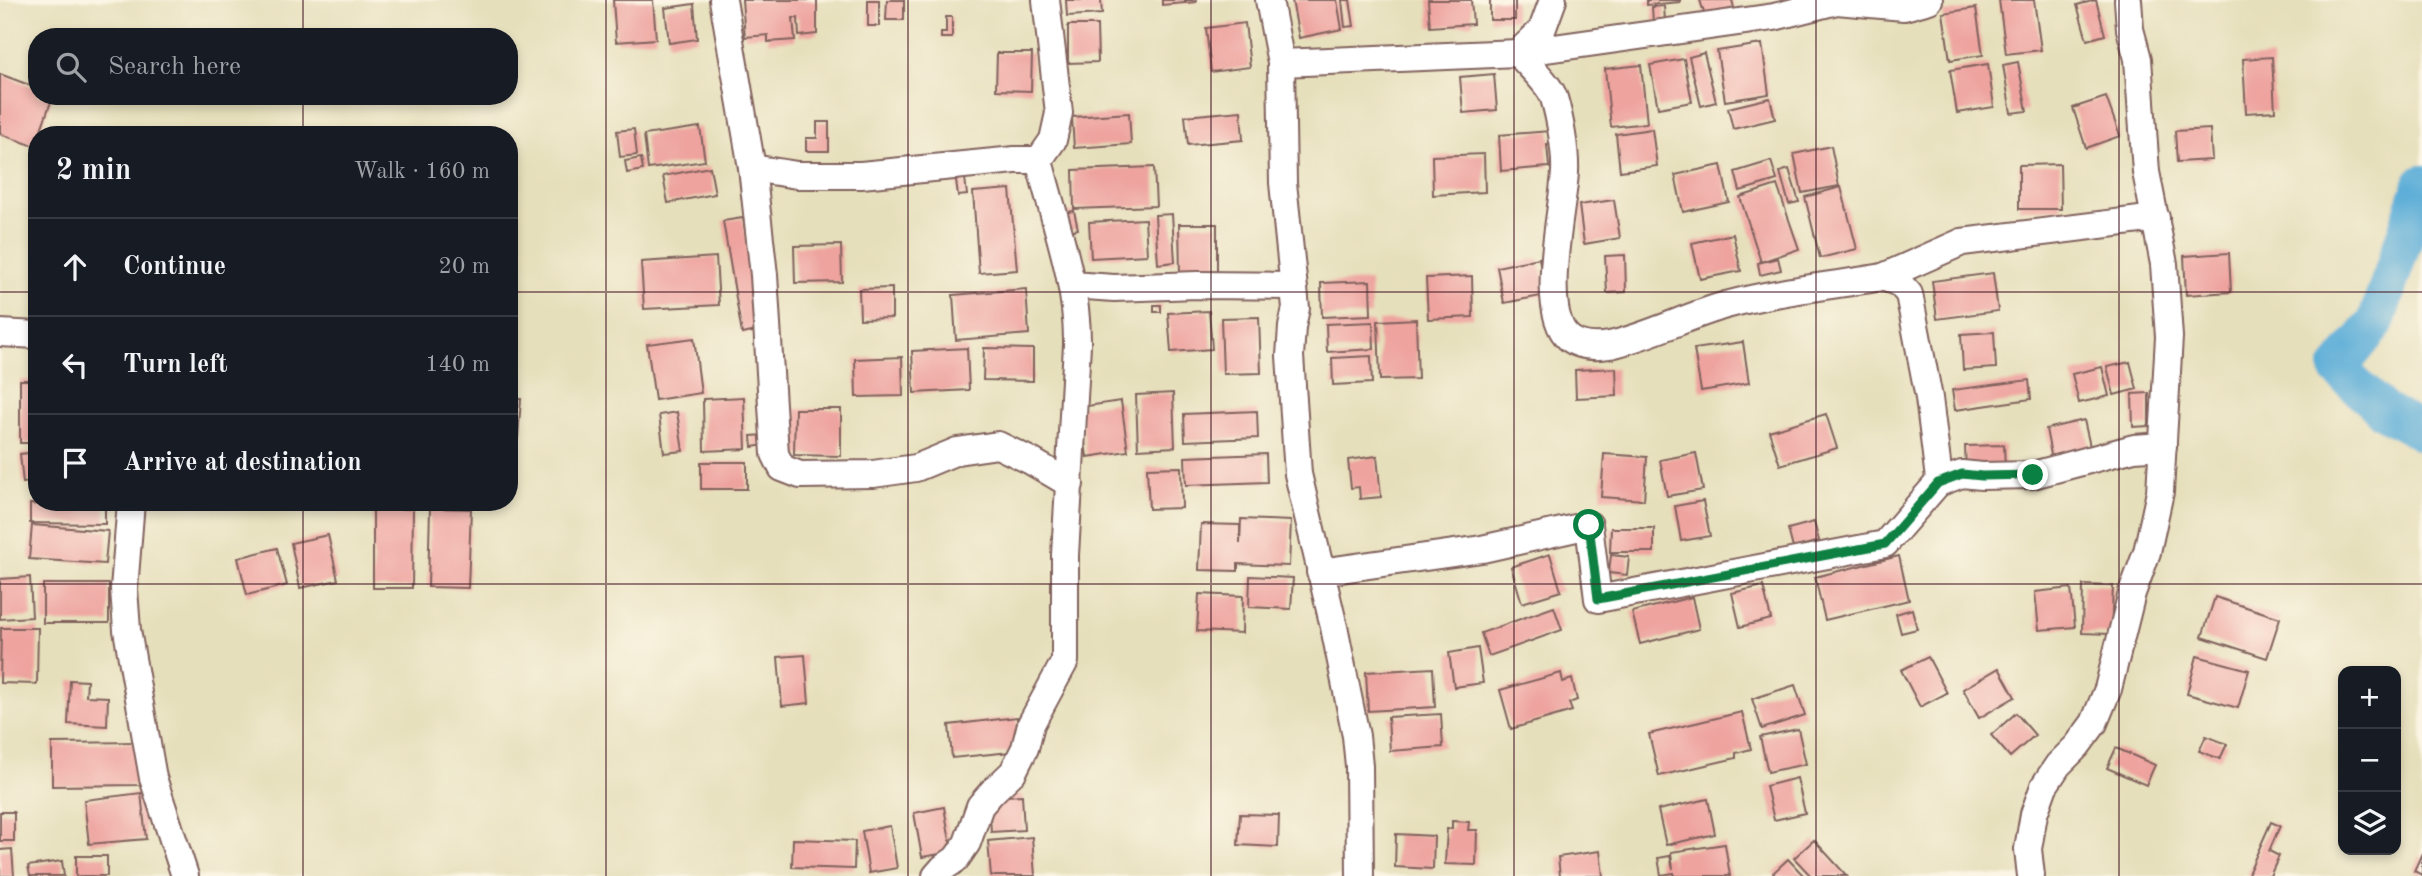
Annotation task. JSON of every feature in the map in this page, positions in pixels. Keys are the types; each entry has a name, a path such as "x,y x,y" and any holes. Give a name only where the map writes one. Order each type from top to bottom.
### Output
{"street":[{"path":"723,0 751,167 764,275 775,454 782,468 800,475 873,474 916,468 957,451 998,445 1070,484"},
{"path":"936,876 956,859 967,843 980,806 1013,772 1025,748 1031,724 1065,661 1065,555 1077,316 1072,285 1039,160 1053,140 1059,113 1046,0"},
{"path":"1269,0 1281,63 1283,183 1296,308 1290,356 1298,474 1356,736 1359,766 1360,876"},
{"path":"1518,53 1542,30 1553,0"},
{"path":"1281,63 1518,53 1774,17 1837,1 1904,7 1929,0"},
{"path":"2031,876 2028,849 2034,814 2044,786 2094,723 2108,689 2132,593 2147,552 2160,492 2169,337 2164,264 2146,172 2138,59 2130,29 2128,0"},
{"path":"1518,53 1553,95 1558,115 1566,170 1556,247 1556,313 1562,330 1570,339 1584,346 1608,345 1661,330 1734,303 1883,277 1962,242 2156,218"},
{"path":"751,167 797,175 861,175 1039,160"},
{"path":"1320,572 1482,549 1589,525 1598,599 1885,544 1940,479 1912,303 1909,294 1899,283 1883,277"},
{"path":"1072,285 1114,288 1293,286"},
{"path":"0,333 28,335"},
{"path":"1938,483 1962,474 2033,475 2134,449 2163,446"},
{"path":"130,511 124,589 127,630 153,778 185,876"}],"building":[{"path":"613,0 653,0 656,39 616,42"},
{"path":"742,0 817,0 817,34 799,36 798,18 793,18 795,40 768,42 768,35 745,37"},
{"path":"868,0 879,0 879,26 868,26"},
{"path":"887,0 904,0 904,20 886,20"},
{"path":"1066,0 1101,0 1102,14 1067,16"},
{"path":"1162,0 1196,0 1196,2 1162,5"},
{"path":"1292,0 1337,0 1342,29 1299,38"},
{"path":"1342,0 1350,0 1354,26 1345,27"},
{"path":"1428,0 1471,0 1473,24 1430,27"},
{"path":"1490,0 1515,0 1515,20 1490,20"},
{"path":"1647,0 1680,0 1680,2 1647,5"},
{"path":"1700,0 1732,0 1734,8 1705,16"},
{"path":"1999,0 2034,0 2041,50 2006,54"},
{"path":"2096,0 2105,35 2087,40 2077,5"},
{"path":"694,4 697,39 669,43 665,8"},
{"path":"1664,6 1665,21 1653,22 1652,7"},
{"path":"1976,8 1983,55 1950,60 1943,13"},
{"path":"946,17 952,17 952,38 941,38 941,33 946,33"},
{"path":"1245,23 1250,67 1211,72 1206,28"},
{"path":"1068,25 1097,25 1098,62 1068,63"},
{"path":"1762,44 1769,94 1725,101 1717,51"},
{"path":"997,53 1032,53 1031,91 996,90"},
{"path":"1704,53 1716,102 1701,106 1689,57"},
{"path":"2272,57 2275,111 2246,113 2243,59"},
{"path":"1684,59 1692,102 1658,108 1650,65"},
{"path":"2018,62 2027,111 2011,113 2003,65"},
{"path":"1988,64 1994,107 1957,113 1950,70"},
{"path":"1641,65 1647,123 1611,127 1605,69"},
{"path":"0,74 28,85 28,105 50,105 42,126 28,126 28,144 0,134"},
{"path":"1494,74 1497,110 1463,113 1460,77"},
{"path":"2106,97 2120,136 2086,148 2073,108"},
{"path":"1770,98 1775,119 1733,129 1728,108"},
{"path":"1241,111 1243,140 1188,145 1185,116"},
{"path":"1129,113 1131,144 1074,148 1072,117"},
{"path":"817,122 829,122 829,151 806,151 806,138 817,138"},
{"path":"700,127 705,161 648,169 644,135"},
{"path":"634,129 637,155 620,157 617,131"},
{"path":"1652,129 1657,166 1620,171 1616,134"},
{"path":"2210,129 2212,160 2177,162 2175,131"},
{"path":"1550,131 1551,145 1547,145 1549,167 1501,171 1499,135"},
{"path":"1831,146 1839,186 1802,193 1794,154"},
{"path":"1484,154 1485,192 1433,195 1432,156"},
{"path":"641,158 643,170 627,173 625,161"},
{"path":"1771,161 1777,180 1740,191 1735,172"},
{"path":"2060,164 2061,209 2019,209 2019,165"},
{"path":"1721,165 1729,202 1683,212 1675,175"},
{"path":"710,167 715,194 668,203 663,176"},
{"path":"1154,167 1156,206 1074,209 1073,170"},
{"path":"1789,169 1799,202 1789,204 1780,172"},
{"path":"965,178 967,195 958,196 956,180"},
{"path":"1777,185 1799,249 1761,262 1740,197"},
{"path":"1841,187 1857,249 1820,258 1805,197"},
{"path":"1010,189 1017,270 979,273 973,192"},
{"path":"1614,200 1620,238 1584,244 1579,205"},
{"path":"1074,211 1078,229 1062,233 1058,214"},
{"path":"1172,214 1175,262 1158,264 1155,215"},
{"path":"743,218 762,330 742,334 723,221"},
{"path":"1145,219 1147,255 1091,258 1089,222"},
{"path":"1179,224 1217,224 1217,273 1180,274"},
{"path":"1733,234 1741,271 1700,279 1692,243"},
{"path":"841,245 842,282 795,283 794,246"},
{"path":"2229,253 2231,292 2186,295 2184,256"},
{"path":"1625,255 1626,292 1607,293 1605,256"},
{"path":"716,257 719,305 644,309 641,262"},
{"path":"1539,258 1546,295 1504,303 1497,267"},
{"path":"1778,258 1781,270 1760,275 1758,263"},
{"path":"1993,273 1998,311 1937,319 1932,281"},
{"path":"1472,276 1473,317 1428,319 1426,278"},
{"path":"1370,281 1371,315 1322,317 1321,283"},
{"path":"892,288 892,318 860,319 859,289"},
{"path":"1026,289 1029,334 956,340 953,295"},
{"path":"1154,305 1161,305 1161,312 1154,312"},
{"path":"1209,311 1212,349 1171,352 1168,313"},
{"path":"1259,317 1261,373 1223,374 1221,318"},
{"path":"1416,319 1418,379 1380,380 1378,321"},
{"path":"1373,322 1374,349 1327,352 1326,324"},
{"path":"1994,332 1996,368 1963,370 1961,334"},
{"path":"694,338 701,393 655,400 647,344"},
{"path":"1743,342 1749,383 1701,391 1694,349"},
{"path":"967,348 969,390 914,393 912,351"},
{"path":"984,348 1033,349 1033,381 983,380"},
{"path":"1371,356 1372,383 1333,385 1332,358"},
{"path":"902,357 903,396 856,397 855,359"},
{"path":"2130,362 2137,389 2114,395 2107,367"},
{"path":"2102,367 2109,396 2079,403 2072,374"},
{"path":"1616,368 1617,396 1576,398 1575,370"},
{"path":"20,380 28,380 28,443 20,443"},
{"path":"2029,380 2031,399 1955,410 1952,390"},
{"path":"1173,393 1175,447 1138,449 1136,395"},
{"path":"2149,393 2149,426 2133,427 2132,394"},
{"path":"744,397 746,449 704,451 703,399"},
{"path":"518,399 521,399 518,438"},
{"path":"1121,401 1128,451 1087,457 1080,407"},
{"path":"795,409 841,409 841,456 794,455"},
{"path":"1257,411 1258,438 1185,441 1184,414"},
{"path":"677,412 683,451 664,453 659,415"},
{"path":"1826,414 1837,448 1780,465 1769,431"},
{"path":"2084,420 2091,451 2052,460 2046,429"},
{"path":"765,435 765,445 752,447 751,436"},
{"path":"2004,445 2005,469 1966,470 1965,446"},
{"path":"28,453 28,482 23,483 20,454"},
{"path":"1696,453 1703,490 1667,496 1660,460"},
{"path":"1266,454 1267,482 1186,485 1185,457"},
{"path":"1604,454 1647,457 1644,500 1601,497"},
{"path":"1377,456 1381,497 1360,499 1359,487 1351,488 1348,460"},
{"path":"701,462 747,462 747,489 701,489"},
{"path":"1181,467 1182,508 1149,509 1147,468"},
{"path":"1703,501 1710,536 1681,541 1675,506"},
{"path":"30,511 105,511 105,524 30,523"},
{"path":"373,511 413,511 412,588 373,588"},
{"path":"430,511 471,511 468,588 428,587"},
{"path":"1241,519 1291,521 1289,566 1238,564 1238,571 1199,570 1201,524 1240,525 1240,543"},
{"path":"1814,522 1819,541 1793,548 1788,529"},
{"path":"32,525 108,531 105,564 29,559"},
{"path":"1611,528 1654,528 1654,552 1610,552"},
{"path":"328,535 338,580 300,588 291,543"},
{"path":"277,548 287,585 247,595 238,558"},
{"path":"1550,554 1561,591 1522,603 1511,567"},
{"path":"1611,555 1629,557 1627,575 1609,573"},
{"path":"1899,556 1909,600 1825,620 1815,577"},
{"path":"1250,576 1293,578 1291,609 1249,607"},
{"path":"30,577 32,617 0,619 0,579"},
{"path":"43,584 109,584 109,623 43,623"},
{"path":"2083,585 2113,586 2111,634 2082,633"},
{"path":"1763,586 1771,619 1740,627 1732,593"},
{"path":"2071,588 2075,627 2039,630 2035,592"},
{"path":"1199,594 1243,596 1242,633 1197,631"},
{"path":"1692,597 1699,629 1640,644 1632,612"},
{"path":"2215,597 2280,618 2267,658 2202,637"},
{"path":"1554,607 1562,630 1489,656 1481,633"},
{"path":"1912,609 1917,629 1901,633 1896,614"},
{"path":"1,628 38,628 37,684 0,683"},
{"path":"1478,648 1483,683 1454,687 1449,653"},
{"path":"805,655 809,703 782,706 778,657"},
{"path":"2197,656 2249,670 2238,708 2187,694"},
{"path":"1928,657 1947,693 1920,707 1901,670"},
{"path":"1433,668 1435,707 1368,711 1366,672"},
{"path":"1999,668 2015,697 1979,718 1963,689"},
{"path":"1561,673 1563,682 1572,679 1577,700 1569,703 1572,711 1511,729 1500,690"},
{"path":"70,680 87,681 86,696 108,697 107,726 68,724"},
{"path":"1795,685 1805,715 1762,729 1752,699"},
{"path":"1742,712 1751,749 1736,753 1736,758 1659,776 1649,734"},
{"path":"2016,713 2035,735 2010,757 1991,735"},
{"path":"1441,714 1443,747 1390,751 1388,717"},
{"path":"1017,717 1020,751 952,758 949,725"},
{"path":"1798,729 1806,764 1768,772 1760,737"},
{"path":"2206,736 2227,744 2220,759 2199,751"},
{"path":"141,742 141,785 52,786 52,743"},
{"path":"2116,748 2155,765 2146,785 2107,768"},
{"path":"1797,778 1805,813 1774,820 1766,786"},
{"path":"141,793 146,839 89,844 84,800"},
{"path":"1022,795 1024,830 991,832 989,797"},
{"path":"1708,799 1715,834 1666,845 1658,810"},
{"path":"944,807 952,852 922,857 914,813"},
{"path":"0,812 14,812 14,841 0,841"},
{"path":"1240,814 1279,815 1278,847 1238,845"},
{"path":"1452,821 1469,822 1468,830 1477,830 1476,865 1445,864 1447,829 1452,829"},
{"path":"2271,822 2280,826 2269,851 2279,856 2270,876 2247,876"},
{"path":"890,826 897,868 869,873 862,831"},
{"path":"1396,834 1434,836 1433,869 1395,867"},
{"path":"1032,837 1035,876 991,876 988,841"},
{"path":"793,839 855,841 854,869 792,867"},
{"path":"1814,840 1847,876 1811,876 1794,858"},
{"path":"1725,844 1730,876 1674,876 1674,873 1661,875 1658,858 1670,856 1673,869 1671,852"},
{"path":"12,849 14,876 0,876 0,850"},
{"path":"1600,851 1603,876 1560,876 1558,857"},
{"path":"2422,853 2422,875 2414,871"},
{"path":"76,856 107,856 107,876 76,876"},
{"path":"1788,859 1804,876 1776,876 1773,873"},
{"path":"62,861 64,876 30,876 28,866"}],"waterway":[{"path":"2422,184 2376,322 2338,369 2384,411 2422,432"}],"route":[{"path":"1589,525 1598,599 1885,544 1938,483 1962,474 2033,475"}]}
